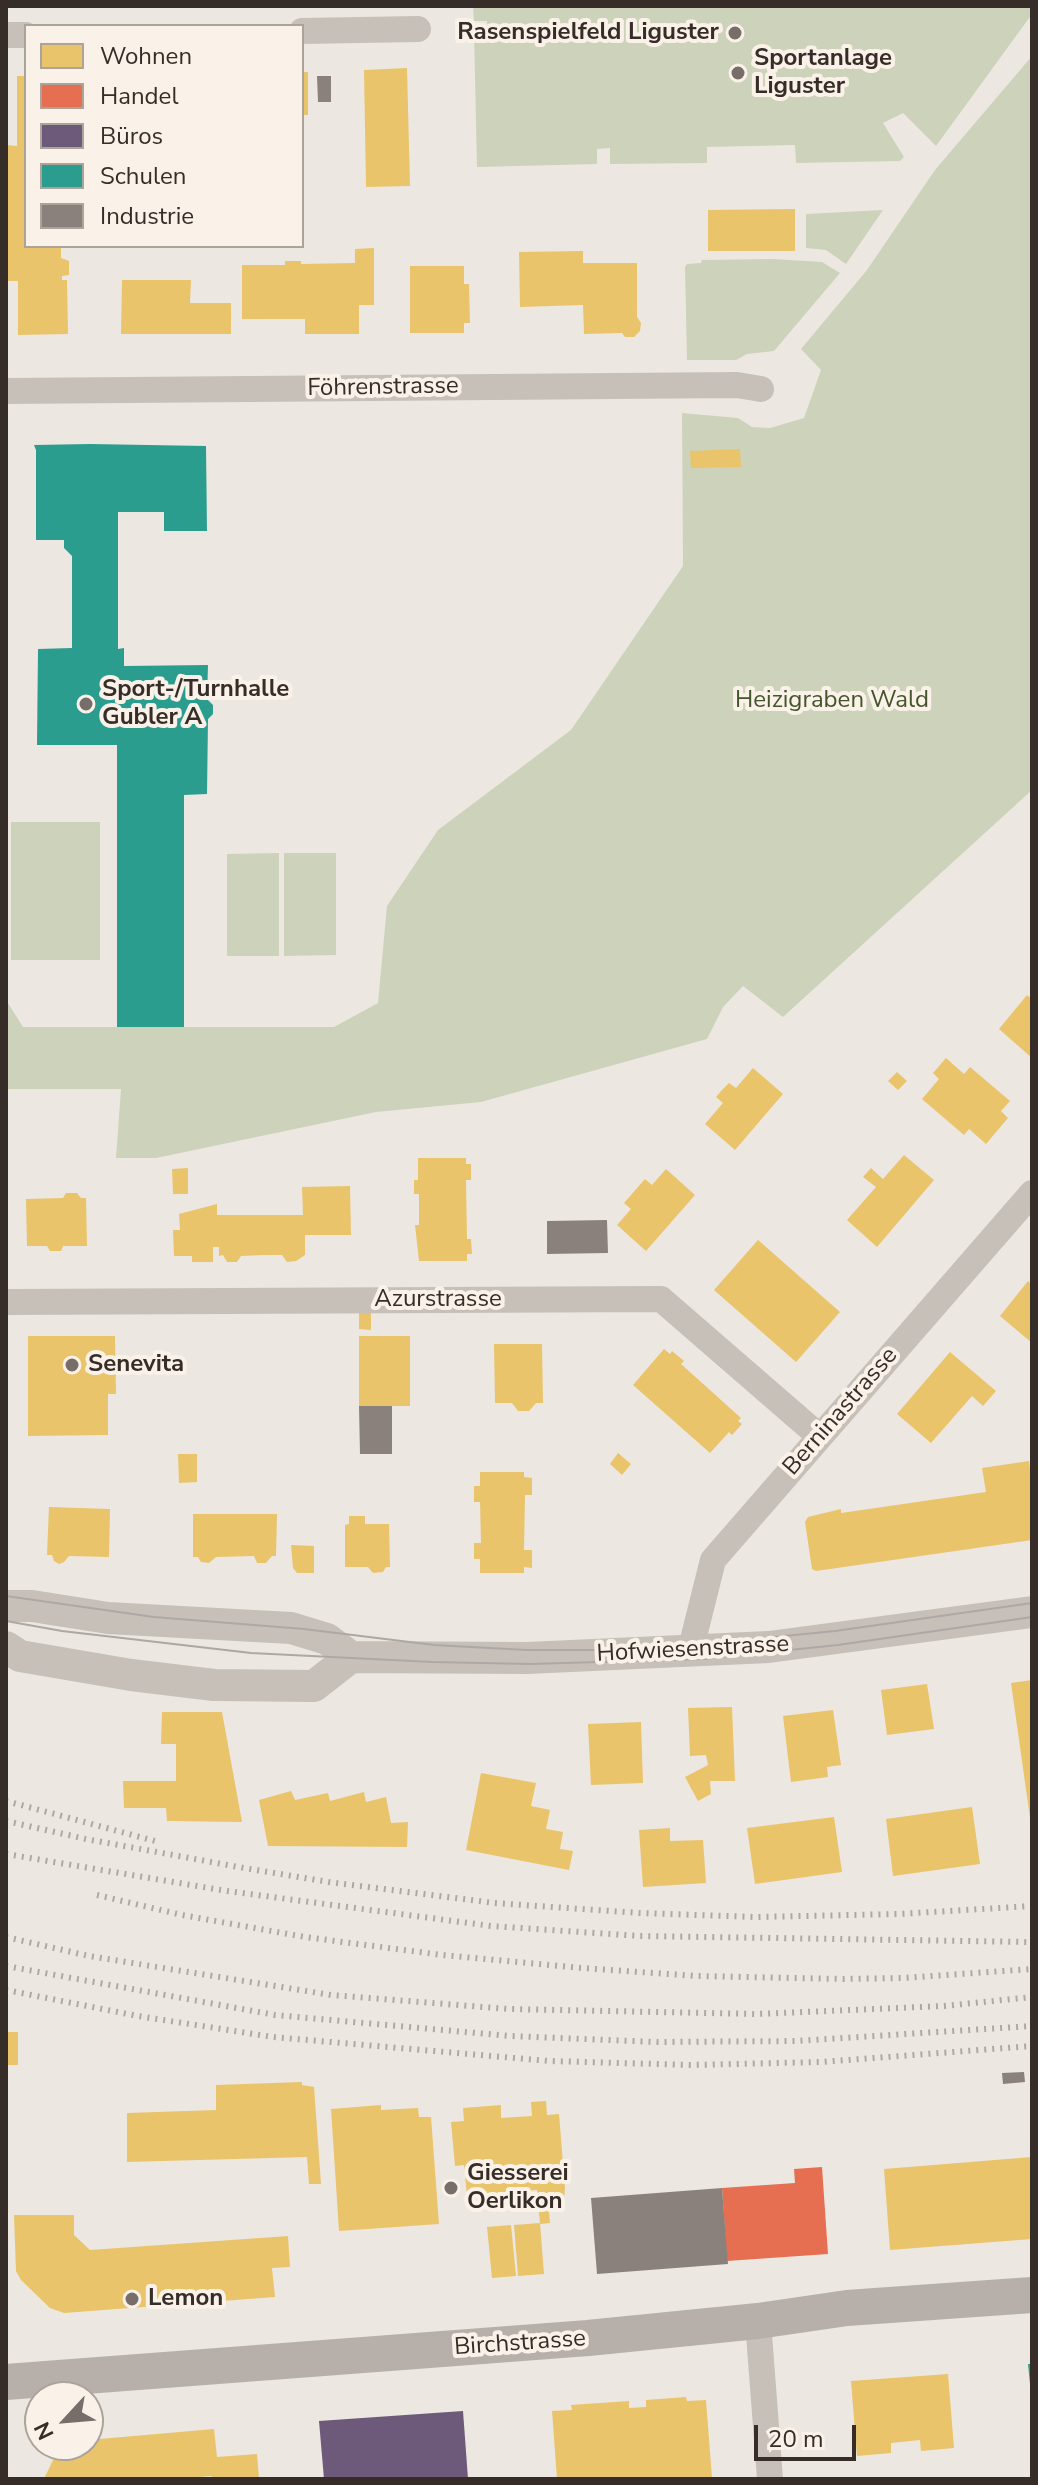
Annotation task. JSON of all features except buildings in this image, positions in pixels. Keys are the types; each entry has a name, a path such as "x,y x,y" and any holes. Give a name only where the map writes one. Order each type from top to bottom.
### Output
{"main road":[{"name":"Birchstrasse","path":"6,2382 574,2340 758,2321 847,2308 1032,2295"}],"street":[{"path":"304,31 418,29"},
{"name":"Föhrenstrasse","path":"6,391 737,385 761,389"},
{"name":"Berninastrasse","path":"690,1652 713,1560 1032,1193"},
{"name":"Azurstrasse","path":"6,1302 661,1299 819,1436"},
{"path":"6,1606 32,1606 108,1618 291,1628 327,1639 351,1657 314,1686 214,1685 20,1656 6,1647"},
{"name":"Hofwiesenstrasse","path":"351,1657 527,1658 769,1647 1032,1612"},
{"path":"758,2321 770,2479"}],"green space":[{"name":"Sportanlage Liguster","path":"473,6 1032,6 1032,14 936,146 903,113 883,123 904,157 900,161 796,163 795,145 707,147 707,163 610,164 610,148 597,149 597,164 477,167 474,33 487,32 487,21 474,21"},
{"name":"Heizigraben Wald","path":"1032,56 1032,790 783,1017 743,986 723,1007 707,1039 481,1102 376,1112 156,1158 116,1158 121,1089 6,1089 6,1000 23,1027 334,1027 378,1003 387,906 438,830 571,730 683,566 682,413 738,418 752,427 770,428 804,418 821,370 801,349 867,270 935,170"},
{"path":"883,210 846,264 826,250 806,248 806,214"},
{"path":"702,260 822,262 840,273 774,351 747,354 736,360 687,360 687,264 701,263"},
{"path":"11,822 100,822 100,960 11,960"},
{"path":"279,853 279,956 227,956 227,854"},
{"path":"284,853 336,853 336,955 284,956"}],"tram line":[{"path":"6,1596 154,1617 304,1629 434,1645 527,1650 703,1644 835,1631 1032,1603"},
{"path":"6,1621 62,1631 251,1653 530,1664 702,1659 838,1645 1032,1617"}],"railway":[{"path":"6,1801 155,1841"},
{"path":"6,1821 244,1868 494,1903 755,1917 899,1914 1032,1906"},
{"path":"6,1854 227,1891 491,1926 640,1936 1032,1942"},
{"path":"97,1895 182,1915 305,1937 442,1955 582,1968 697,1976 843,1979 1032,1969"},
{"path":"6,1937 89,1956 331,1995 509,2009 757,2014 944,2006 1032,1997"},
{"path":"6,1966 275,2015 510,2036 657,2042 796,2041 1032,2026"},
{"path":"6,1990 138,2016 273,2037 549,2061 691,2065 821,2062 1032,2046"}],"place":[{"name":"Rasenspielfeld Liguster","path":"735,33"},
{"name":"Sportanlage Liguster","path":"738,73"},
{"name":"Sport-/Turnhalle Gubler A","path":"86,704"},
{"name":"Senevita","path":"72,1365"},
{"name":"Giesserei Oerlikon","path":"451,2188"},
{"name":"Lemon","path":"132,2299"}]}
